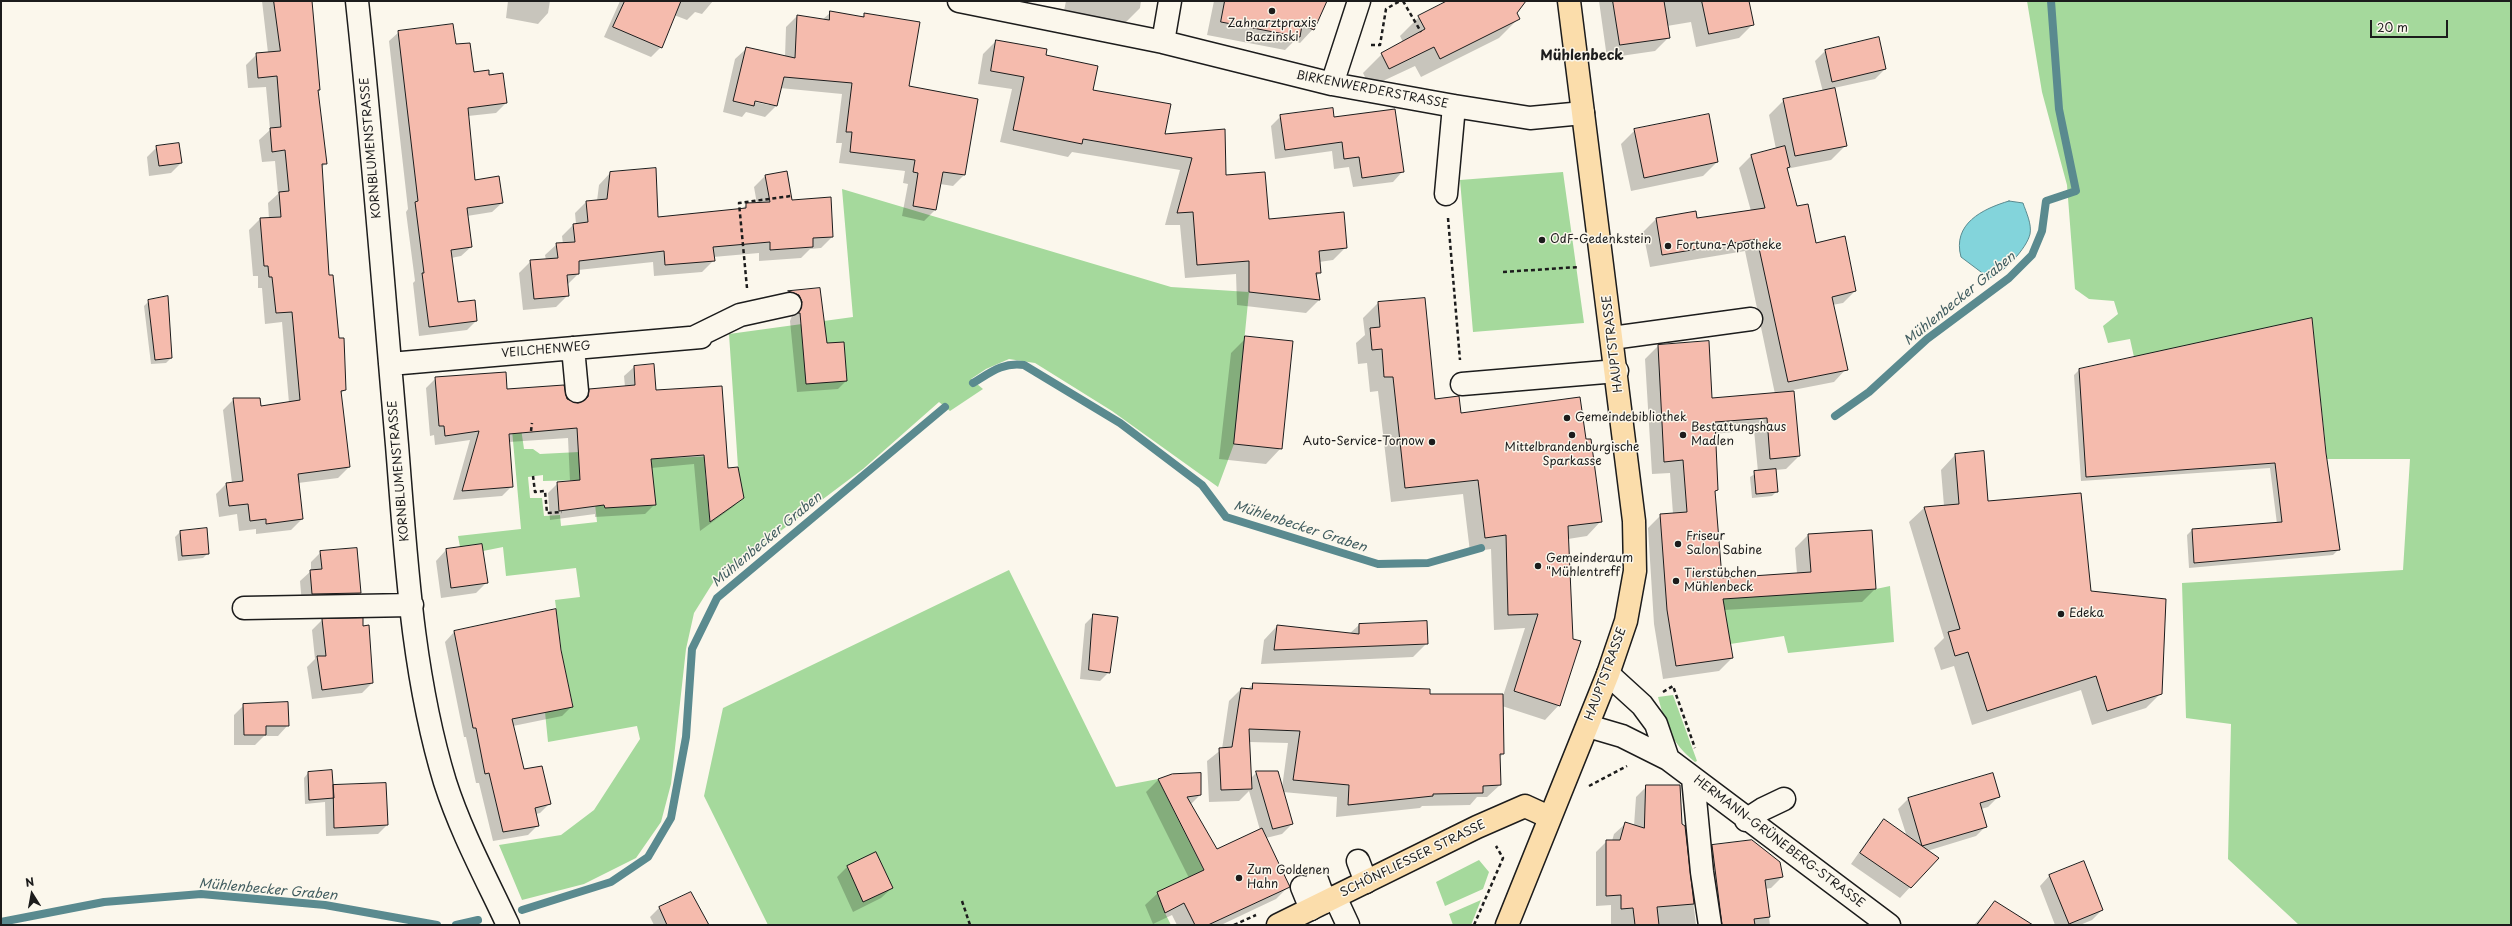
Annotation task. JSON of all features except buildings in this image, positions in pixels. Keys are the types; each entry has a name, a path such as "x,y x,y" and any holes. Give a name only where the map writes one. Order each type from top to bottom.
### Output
{"main road":[{"name":"HAUPTSTRASSE","path":"1507,925 1523,888 1549,817 1588,726 1608,674 1626,621 1635,571 1634,521 1617,371 1569,1"},
{"name":"SCHÖNFLIESSER STRASSE","path":"1278,925 1484,824 1524,806 1549,817"}],"street":[{"name":"KORNBLUMENSTRASSE","path":"357,1 412,605 423,686 433,739 462,830 508,925"},
{"name":"BIRKENWERDERSTRASSE","path":"959,1 1163,42 1332,84 1530,118 1583,114"},
{"path":"1163,42 1170,1"},
{"path":"1332,84 1359,1"},
{"path":"1446,194 1454,106"},
{"path":"750,312 790,304"},
{"name":"VEILCHENWEG","path":"390,364 698,337 740,315 750,312"},
{"path":"1612,338 1751,319"},
{"path":"573,348 577,391"},
{"path":"1462,384 1617,371"},
{"path":"244,608 412,605"},
{"path":"1608,674 1642,704 1656,724 1668,759"},
{"name":"HERMANN-GRÜNEBERG-STRASSE","path":"1588,726 1622,736 1668,759 1746,820 1889,925"},
{"path":"1693,778 1702,872 1710,925"},
{"path":"1746,820 1763,809 1784,800"},
{"path":"1358,861 1366,882"},
{"path":"1310,883 1324,902 1348,925"}],"path":[{"path":"1380,45 1386,9 1402,1 1421,32"},
{"path":"1446,194 1462,384"},
{"path":"750,312 739,203 791,196"},
{"path":"1503,272 1579,267"},
{"path":"531,431 532,423"},
{"path":"533,476 535,492 545,491 547,513 562,512"},
{"path":"1673,686 1699,754"},
{"path":"1584,789 1631,764"},
{"path":"1474,925 1503,858 1484,824"},
{"path":"962,901 970,925"}],"green space":[{"path":"2027,1 2511,1 2511,925 2299,925 2228,859 2231,724 2186,718 2182,583 2403,570 2410,459 2327,459 2312,318 2134,357 2130,339 2108,343 2103,326 2118,314 2114,301 2089,299 2075,289 2067,185 2042,92"},
{"path":"1563,172 1584,323 1473,332 1460,180"},
{"path":"842,189 1171,287 1249,292 1234,444 1218,487 1112,411 1035,363 1009,359 986,369 971,379 983,389 950,411 939,402 863,469 714,581 694,613 686,649 671,784 661,822 636,858 584,884 522,900 499,845 561,835 594,810 640,739 637,726 548,742 545,712 573,706 562,655 555,600 580,597 576,568 506,576 503,547 483,551 481,544 460,547 458,536 521,529 512,430 521,428 524,449 533,449 540,454 579,452 580,480 543,481 543,475 528,477 530,498 542,498 544,516 560,515 561,526 597,522 589,451 668,419 671,458 715,456 717,469 705,471 710,522 743,498 738,467 729,334 853,317"},
{"path":"1009,570 1116,787 1158,779 1205,873 1165,913 1171,925 768,925 704,796 723,708"},
{"path":"1890,586 1894,642 1788,653 1784,636 1730,644 1713,599 1876,589"},
{"path":"1673,695 1697,761 1695,762 1680,748 1675,741 1670,733 1664,717 1658,697"},
{"path":"1479,860 1489,872 1483,889 1445,906 1436,882"},
{"path":"1481,900 1471,925 1453,925 1449,914"}],"water":[{"path":"2009,201 2023,203 2029,222 2030,234 2028,240 2014,260 1995,276 1989,278 1961,257 1959,245 1961,235 1965,227 1980,214 1989,208"}],"waterway":[{"name":"Mühlenbecker Graben","path":"1835,416 1869,392 1927,339 2009,278 2032,255 2042,231 2046,201 2076,191 2059,109 2051,1"},
{"name":"Mühlenbecker Graben","path":"973,383 1003,366 1017,364 1024,365 1120,423 1202,485 1226,517 1378,564 1428,563 1481,548"},
{"name":"Mühlenbecker Graben","path":"522,910 611,882 648,857 671,818 686,737 692,649 717,598 945,407"},
{"name":"Mühlenbecker Graben","path":"1,922 104,902 201,894 325,905 437,925"},
{"name":"Mühlenbecker Graben","path":"456,925 478,920"}],"place":[{"name":"Zahnarztpraxis Baczinski","path":"1272,11"},
{"name":"OdF-Gedenkstein","path":"1542,240"},
{"name":"Fortuna-Apotheke","path":"1668,246"},
{"name":"Gemeindebibliothek","path":"1567,418"},
{"name":"Mittelbrandenburgische Sparkasse","path":"1572,435"},
{"name":"Bestattungshaus Madlen","path":"1683,435"},
{"name":"Auto-Service-Tornow","path":"1432,442"},
{"name":"Friseur Salon Sabine","path":"1678,544"},
{"name":"Gemeinderaum \"Mühlentreff","path":"1538,566"},
{"name":"Tierstübchen Mühlenbeck","path":"1676,581"},
{"name":"Edeka","path":"2061,614"},
{"name":"Zum Goldenen Hahn","path":"1239,878"}],"district":[{"name":"Mühlenbeck","path":"1582,56"}]}
